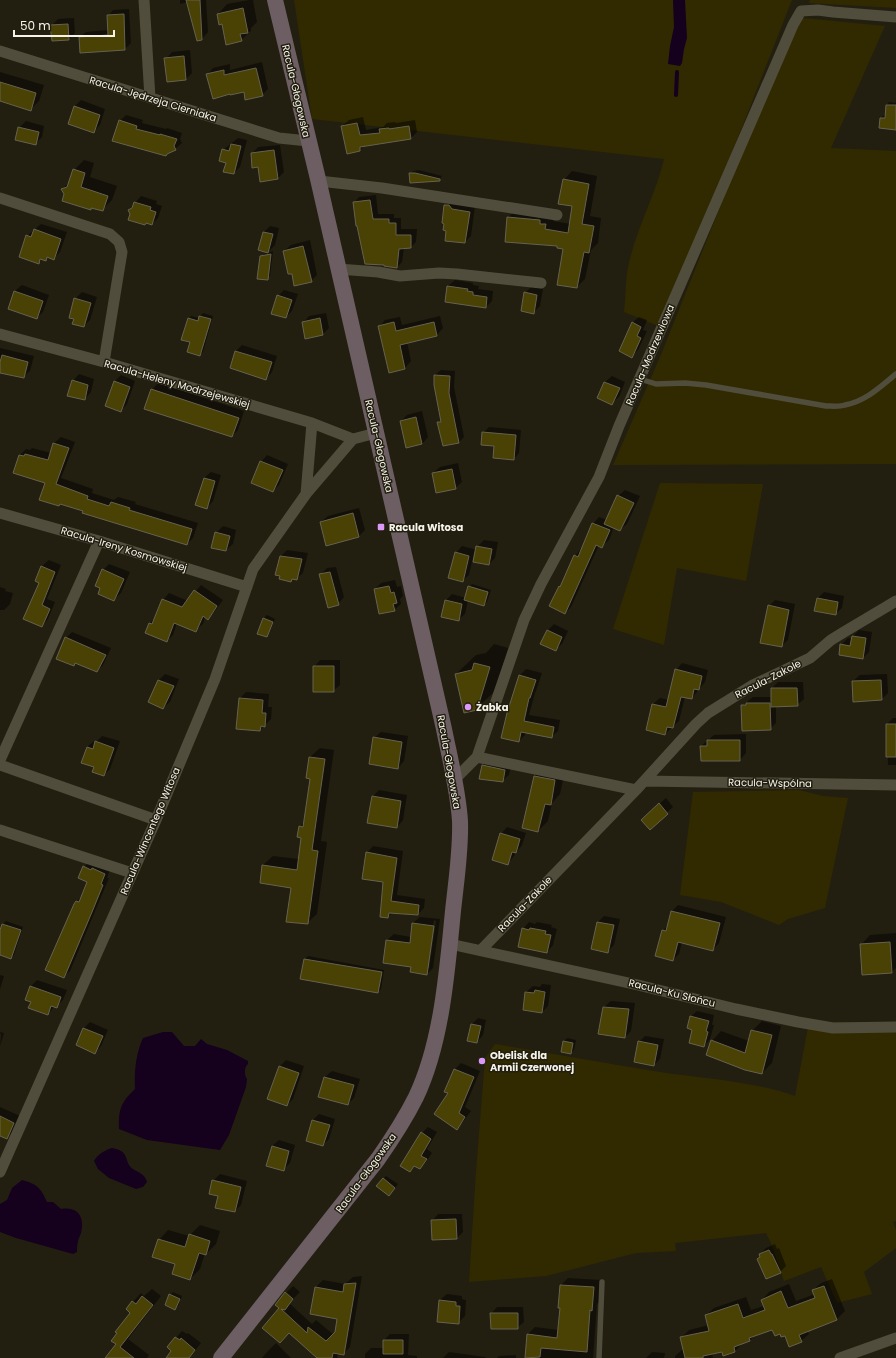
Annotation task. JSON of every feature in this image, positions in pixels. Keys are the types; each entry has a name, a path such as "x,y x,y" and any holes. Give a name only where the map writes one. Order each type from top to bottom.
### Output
{"street":[{"path":"144,0 150,98"},
{"name":"Racula-Głogowska","path":"221,1358 353,1193 382,1154 405,1118 419,1090 432,1051 441,1005 450,944 460,820 441,713 275,0"},
{"name":"Racula-Modrzewiowa","path":"454,780 477,757 524,620 541,584 599,477 793,25 801,12 818,10 896,17"},
{"name":"Racula-Jędrzeja Cierniaka","path":"0,51 279,138 308,141"},
{"path":"318,181 382,188 556,215"},
{"path":"0,198 110,234 119,242 122,252 104,362"},
{"path":"338,269 378,272 400,276 439,273 457,274 541,283"},
{"name":"Racula-Heleny Modrzejewskiej","path":"0,334 104,362 312,423 353,439"},
{"path":"306,494 312,423"},
{"path":"353,439 376,433"},
{"name":"Racula-Wincentego Witosa","path":"0,1172 156,820 215,679 253,569 306,494 353,439"},
{"name":"Racula-Ireny Kosmowskiej","path":"0,513 99,541 247,587"},
{"path":"0,760 99,541"},
{"name":"Racula-Zakole","path":"481,950 645,781 696,724 708,713 753,685 810,658 831,640 896,601"},
{"path":"477,757 636,790"},
{"path":"0,766 156,820"},
{"name":"Racula-Wspólna","path":"645,781 896,785"},
{"path":"0,830 132,873"},
{"name":"Racula-Ku Słońcu","path":"450,944 798,1022 833,1028 896,1027"},
{"path":"840,1358 896,1338"}],"lane":[{"path":"640,379 656,384 686,383 706,385 826,406 844,406 873,394 896,374"},
{"path":"599,1358 602,1282"}],"shaded area":[{"path":"294,0 792,0 663,328 624,312 627,275 632,250 661,172 664,159 312,119"},
{"path":"673,0 685,0 687,38 682,63 680,66 668,64 674,27"},
{"path":"810,0 896,0 896,8 809,3"},
{"path":"803,18 885,26 831,148 896,151 896,464 613,465 660,357 745,145 755,111"},
{"path":"660,483 763,484 746,581 677,568 664,645 613,629"},
{"path":"799,790 823,796 848,798 825,908 788,919 779,925 721,902 680,895 693,792"},
{"path":"809,1022 896,1022 896,1221 893,1222 896,1230 896,1248 864,1272 872,1294 837,1303 821,1267 784,1281 766,1233 675,1243 676,1251 636,1253 546,1276 469,1282 485,1058 495,1044 660,1072 729,1081 762,1087 795,1096"},
{"path":"163,1032 172,1032 184,1046 195,1046 201,1039 207,1044 227,1050 248,1061 245,1071 247,1079 246,1087 229,1135 220,1150 147,1140 119,1129 121,1107 126,1098 135,1089 136,1063 143,1038"},
{"path":"112,1148 118,1149 122,1152 130,1166 145,1177 147,1182 143,1187 136,1189 109,1178 98,1169 94,1161 102,1153"},
{"path":"22,1180 38,1187 43,1193 47,1202 53,1202 61,1209 72,1209 79,1214 82,1227 77,1252 73,1254 0,1232 0,1204 7,1200 12,1188"}],"building":[{"path":"186,0 200,0 202,40 197,41"},
{"path":"243,8 248,33 240,34 242,41 226,45 222,24 219,25 217,14"},
{"path":"124,14 125,50 80,53 79,37 108,35 107,15"},
{"path":"68,24 69,40 52,41 50,25"},
{"path":"184,56 186,80 167,82 164,58"},
{"path":"256,68 263,96 245,100 244,92 213,99 206,74 224,70 224,75"},
{"path":"0,82 36,93 31,111 0,101"},
{"path":"886,105 896,105 896,130 879,128 880,118 885,118"},
{"path":"74,106 100,115 94,133 68,124"},
{"path":"119,120 137,126 136,129 177,139 174,146 176,150 167,154 166,156 112,141"},
{"path":"357,123 360,135 380,133 379,129 409,126 411,139 360,147 360,151 347,154 341,126"},
{"path":"18,127 39,132 36,145 15,140"},
{"path":"231,144 241,146 234,174 223,172 226,163 219,161 222,149 229,151"},
{"path":"274,150 278,179 260,182 258,167 252,168 251,153"},
{"path":"73,169 85,173 81,187 108,196 103,211 91,208 91,210 62,201 64,194 61,189 67,187"},
{"path":"409,173 440,179 440,181 410,183"},
{"path":"563,179 589,184 582,224 594,226 589,253 584,252 577,288 557,285 563,249 557,248 557,246 505,242 507,217 540,220 540,224 546,224 545,229 568,233 572,206 558,204"},
{"path":"370,200 373,219 389,219 389,223 396,223 396,235 411,235 411,248 399,249 397,268 384,265 365,264 356,226 353,202"},
{"path":"134,202 151,207 150,210 156,212 152,225 146,223 145,225 128,220 130,214 128,210 132,208"},
{"path":"444,205 449,205 452,209 470,212 465,243 445,241 446,231 443,230 444,224 442,223"},
{"path":"34,229 61,239 54,260 47,257 46,261 40,259 39,264 19,257 26,235 31,237"},
{"path":"263,232 273,234 268,253 258,250"},
{"path":"303,246 312,282 294,286 292,274 288,274 283,251"},
{"path":"271,254 268,280 257,279 260,256"},
{"path":"447,286 468,289 467,291 473,292 473,295 487,297 486,308 445,302"},
{"path":"14,291 43,301 37,319 8,309"},
{"path":"524,292 537,295 534,314 521,311"},
{"path":"277,295 292,300 286,318 271,314"},
{"path":"74,298 91,303 84,327 72,324 74,319 69,318"},
{"path":"199,316 211,319 200,356 187,352 190,342 181,340 188,318 198,321"},
{"path":"320,318 323,335 305,339 302,322"},
{"path":"394,322 396,331 434,322 437,336 400,345 405,369 389,373 378,326"},
{"path":"632,322 641,327 637,336 641,338 632,358 619,351"},
{"path":"235,351 272,362 266,380 230,368"},
{"path":"2,355 28,362 24,378 0,373 0,362"},
{"path":"434,375 450,376 449,393 459,443 443,446 437,422 441,422 434,385"},
{"path":"72,380 88,385 85,400 67,396"},
{"path":"114,381 130,387 121,412 105,406"},
{"path":"604,382 620,388 612,405 597,398"},
{"path":"151,389 239,418 232,437 144,409"},
{"path":"416,417 422,444 406,448 400,421"},
{"path":"482,432 516,435 514,460 493,458 494,446 481,445"},
{"path":"53,443 69,448 56,484 88,496 87,499 109,506 111,502 130,508 129,510 192,529 187,545 82,513 83,511 60,504 59,506 39,500 45,483 13,473 19,455 24,456 25,454 48,460"},
{"path":"260,461 283,470 273,492 251,483"},
{"path":"452,469 456,489 436,493 432,473"},
{"path":"204,478 215,481 207,509 195,505"},
{"path":"617,495 634,503 620,531 604,524"},
{"path":"353,513 359,537 326,546 320,522"},
{"path":"592,523 610,530 602,548 596,545 565,614 549,606 559,586 560,587 574,555 578,557"},
{"path":"215,532 230,536 226,551 211,548"},
{"path":"476,546 492,549 489,565 473,562"},
{"path":"455,552 469,556 463,582 448,578"},
{"path":"280,556 302,559 297,580 292,579 291,582 279,579 280,576 275,575"},
{"path":"41,566 55,572 42,605 50,609 42,627 23,619 39,583 35,581"},
{"path":"102,569 124,579 114,601 98,594 100,588 95,586"},
{"path":"330,572 339,605 328,608 319,574"},
{"path":"389,586 391,593 394,592 397,603 393,604 395,611 379,614 374,589"},
{"path":"468,586 488,592 484,606 464,600"},
{"path":"194,590 217,606 208,620 203,616 196,632 174,623 167,642 145,633 149,623 152,624 162,599 182,607"},
{"path":"817,598 838,602 836,615 814,611"},
{"path":"445,600 462,604 459,621 441,617"},
{"path":"768,605 789,610 782,647 760,643"},
{"path":"263,618 273,622 267,637 257,634"},
{"path":"547,630 562,637 556,651 540,644"},
{"path":"852,636 866,638 863,659 839,655 840,644 850,646"},
{"path":"65,637 106,655 97,672 75,663 74,666 56,659"},
{"path":"474,663 490,667 477,710 464,713 455,674 472,670"},
{"path":"313,666 334,666 334,692 313,692"},
{"path":"675,669 702,676 699,690 694,689 692,699 681,697 673,728 667,727 665,735 646,730 652,704 666,707"},
{"path":"519,675 536,680 529,698 524,721 554,727 552,738 521,732 519,742 501,738"},
{"path":"158,680 174,686 163,709 148,702"},
{"path":"881,680 882,700 853,702 852,681"},
{"path":"771,688 797,688 798,706 771,707"},
{"path":"239,698 263,700 262,713 266,713 265,727 261,726 260,731 236,729"},
{"path":"746,703 770,703 771,730 742,731 741,705 746,705"},
{"path":"886,724 896,724 896,757 886,757"},
{"path":"373,737 402,742 398,769 369,764"},
{"path":"707,740 740,740 740,761 701,761 700,746 707,746"},
{"path":"95,741 114,748 104,776 92,772 94,767 81,763 87,747 93,749"},
{"path":"309,757 325,759 312,850 318,851 308,924 286,922 291,888 260,883 262,865 297,870 301,838 297,837 299,826 303,827 310,779 306,778"},
{"path":"482,765 505,770 503,782 479,779"},
{"path":"534,776 555,780 551,805 545,804 538,832 522,828"},
{"path":"372,796 401,801 397,828 367,823"},
{"path":"659,803 668,814 650,830 641,820"},
{"path":"500,833 520,839 516,853 512,852 508,865 492,860"},
{"path":"366,852 397,858 391,901 419,905 418,915 389,913 388,918 380,917 383,882 362,879"},
{"path":"83,866 105,874 101,884 103,885 64,978 45,970 74,904 76,901 79,902 87,882 78,878"},
{"path":"671,911 720,923 713,951 678,942 673,961 655,956 662,930 666,931"},
{"path":"597,922 614,925 608,953 591,949"},
{"path":"412,923 434,926 427,975 410,972 411,967 383,963 386,940 410,943"},
{"path":"2,924 21,930 11,959 0,955 0,930"},
{"path":"522,928 546,931 545,934 551,935 547,953 518,947"},
{"path":"890,942 892,973 862,975 860,944"},
{"path":"304,959 382,972 378,993 300,979"},
{"path":"30,986 61,997 57,1008 51,1006 48,1015 28,1008 31,1002 25,1000"},
{"path":"535,990 545,992 542,1013 523,1010 525,992 534,993"},
{"path":"603,1007 629,1009 625,1038 598,1034"},
{"path":"690,1016 709,1021 704,1047 689,1043 692,1030 687,1028"},
{"path":"471,1024 481,1026 477,1043 467,1041"},
{"path":"83,1028 103,1036 95,1054 76,1045"},
{"path":"751,1030 772,1035 762,1074 745,1070 706,1055 711,1040 745,1053"},
{"path":"563,1041 573,1043 571,1054 561,1052"},
{"path":"638,1041 658,1045 654,1066 634,1062"},
{"path":"279,1066 299,1073 287,1106 267,1099"},
{"path":"454,1069 474,1077 459,1113 465,1117 457,1130 434,1114 448,1093 444,1092"},
{"path":"324,1077 354,1085 348,1105 318,1097"},
{"path":"0,1116 14,1123 7,1139 0,1136"},
{"path":"312,1120 330,1125 323,1146 306,1141"},
{"path":"421,1132 431,1139 421,1156 427,1159 420,1169 414,1166 410,1172 400,1166"},
{"path":"272,1146 289,1151 284,1171 266,1166"},
{"path":"383,1178 395,1188 389,1196 376,1186"},
{"path":"212,1180 241,1187 235,1212 215,1208 218,1196 209,1194"},
{"path":"456,1219 457,1239 432,1240 431,1220"},
{"path":"189,1234 210,1241 206,1255 199,1253 190,1280 172,1274 175,1264 152,1257 158,1239 185,1247"},
{"path":"769,1250 781,1273 766,1279 757,1259 760,1257 759,1254"},
{"path":"356,1283 344,1355 333,1353 332,1358 317,1358 289,1333 280,1343 262,1328 279,1308 275,1305 285,1292 293,1299 285,1310 281,1309 307,1333 308,1327 326,1341 335,1332 337,1319 310,1314 315,1287 343,1292 344,1284"},
{"path":"560,1285 594,1287 592,1311 590,1310 587,1352 541,1348 540,1357 525,1358 527,1334 557,1338 560,1308 558,1308"},
{"path":"824,1286 837,1320 799,1335 802,1342 789,1347 785,1336 781,1337 780,1334 775,1336 772,1330 749,1338 750,1341 734,1347 735,1352 723,1356 722,1352 703,1356 703,1358 685,1358 680,1337 709,1331 705,1315 738,1304 743,1318 765,1310 761,1300 781,1291 788,1308 815,1298 812,1290"},
{"path":"169,1294 180,1299 175,1310 165,1305"},
{"path":"142,1296 153,1305 120,1347 134,1358 105,1358 116,1344 111,1341 117,1333 115,1332 130,1313 126,1309 132,1301 136,1304"},
{"path":"439,1300 456,1302 456,1306 460,1306 459,1324 437,1322"},
{"path":"490,1313 518,1313 518,1329 491,1329"},
{"path":"175,1337 180,1340 181,1338 195,1350 189,1358 166,1358 171,1351 167,1347"},
{"path":"383,1340 403,1340 403,1354 383,1354"}],"waterway":[{"path":"676,95 677,72"}],"place":[{"name":"Racula Witosa","path":"381,527"},
{"name":"Żabka","path":"468,707"},
{"name":"Obelisk dla Armii Czerwonej","path":"482,1061"}]}
